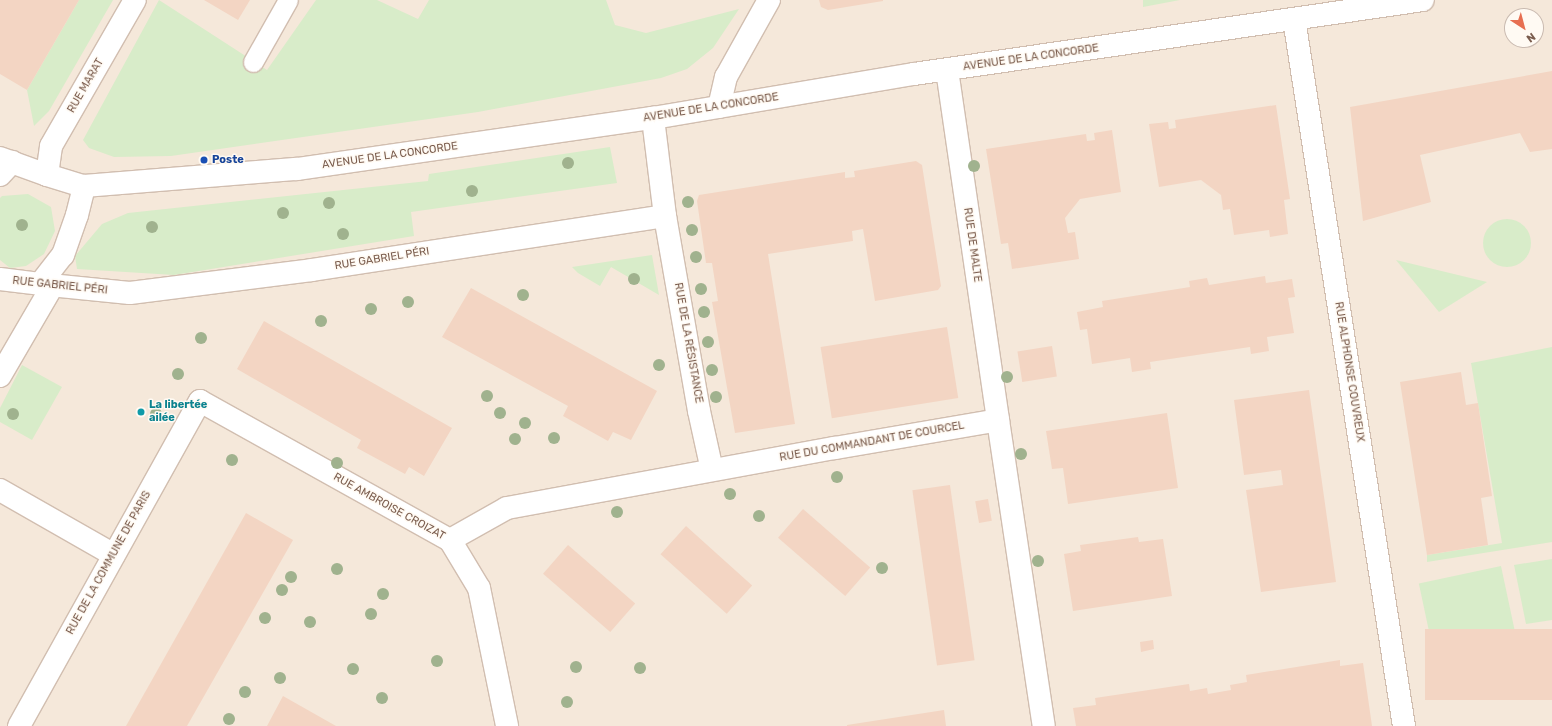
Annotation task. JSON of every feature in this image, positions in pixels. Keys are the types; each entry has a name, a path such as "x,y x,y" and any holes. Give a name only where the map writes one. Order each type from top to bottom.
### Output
{"street":[{"name":"RUE MARAT","path":"47,175 50,146 135,0"},
{"path":"719,107 726,77 769,0"},
{"name":"AVENUE DE LA CONCORDE","path":"4,165 47,175 84,186 297,169 653,118 947,70 1294,19 1347,6 1423,0"},
{"name":"RUE ALPHONSE COUVREUX","path":"1294,19 1404,726"},
{"name":"RUE DE MALTE","path":"947,70 998,420"},
{"path":"653,118 665,216"},
{"path":"0,376 63,256 77,215 84,186"},
{"name":"RUE GABRIEL PÉRI","path":"0,279 130,293 312,270 665,216"},
{"name":"RUE DE LA RÉSISTANCE","path":"665,216 699,411 712,470"},
{"name":"RUE AMBROISE CROIZAT","path":"200,401 450,540 478,588 507,726"},
{"name":"RUE DE LA COMMUNE DE PARIS","path":"19,726 200,401"},
{"path":"998,420 1044,726"},
{"name":"RUE DU COMMANDANT DE COURCEL","path":"450,540 507,508 712,470 998,420"},
{"path":"0,490 114,555"}],"lane":[{"path":"253,62 288,0"}],"shaded area":[{"path":"0,0 1552,0 1552,726 0,726"}],"green space":[{"path":"79,0 113,0 49,111 34,126 27,90"},
{"path":"159,0 267,70 316,0 377,0 418,19 429,0 606,0 615,25 646,33 739,9 713,48 687,69 661,78 478,112 171,156 114,157 89,148 83,140"},
{"path":"1143,0 1180,0 1143,7"},
{"path":"610,147 617,183 411,212 414,236 174,275 77,269 75,256 102,224 128,213 428,181 429,174"},
{"path":"28,194 51,207 55,231 44,254 26,266 10,268 0,260 0,198 2,196"},
{"path":"1502,219 1512,219 1524,226 1531,238 1531,248 1524,260 1512,267 1502,267 1494,263 1487,256 1483,248 1483,238 1487,230 1494,223"},
{"path":"652,255 659,295 611,267 600,286 578,273 572,267"},
{"path":"1396,260 1487,282 1439,312"},
{"path":"1552,347 1552,542 1427,562 1427,555 1502,543 1471,363"},
{"path":"22,365 62,387 32,440 0,422 0,408"},
{"path":"1552,559 1552,620 1526,624 1514,565"},
{"path":"1501,566 1515,633 1433,650 1419,583"}],"building":[{"path":"0,0 79,0 27,90 0,74"},
{"path":"204,0 250,0 238,20"},
{"path":"819,0 883,1 828,10 821,7"},
{"path":"1552,71 1552,149 1530,152 1520,133 1420,155 1431,202 1363,221 1350,107"},
{"path":"1276,105 1290,199 1284,200 1288,234 1270,237 1269,230 1234,235 1230,209 1223,210 1221,195 1201,180 1159,187 1149,124 1168,122 1169,129 1176,128 1175,120"},
{"path":"1112,130 1121,192 1080,199 1065,218 1068,233 1075,232 1079,259 1012,269 1008,243 1001,244 986,149 1086,134 1087,141 1095,140 1094,133"},
{"path":"916,161 922,165 941,286 938,290 875,301 863,229 852,231 853,241 768,254 795,424 735,433 712,302 718,301 712,263 706,263 697,201 699,195 845,172 845,178 855,177 854,171"},
{"path":"1265,276 1266,283 1292,279 1295,297 1288,298 1294,333 1267,337 1269,351 1251,354 1250,347 1150,362 1151,369 1132,372 1130,358 1092,364 1087,329 1080,330 1077,312 1103,307 1102,301 1190,287 1189,281 1207,278 1209,285"},
{"path":"471,288 657,391 631,440 613,432 608,441 563,416 568,406 442,337"},
{"path":"264,321 452,428 424,476 409,467 405,474 357,448 361,440 237,369"},
{"path":"947,327 958,398 832,418 821,347"},
{"path":"1052,346 1057,377 1022,382 1017,351"},
{"path":"1461,372 1466,405 1478,403 1492,496 1481,498 1488,545 1427,555 1400,382"},
{"path":"1309,390 1336,582 1261,592 1246,490 1283,485 1281,470 1244,475 1234,400"},
{"path":"1167,413 1178,488 1068,504 1063,468 1052,469 1046,431"},
{"path":"950,485 975,660 937,666 912,490"},
{"path":"988,499 992,521 979,523 975,501"},
{"path":"803,509 870,567 845,596 778,538"},
{"path":"246,513 293,540 187,726 126,726"},
{"path":"686,526 752,586 727,614 661,554"},
{"path":"1138,537 1139,542 1163,539 1172,596 1073,611 1064,554 1081,551 1080,545"},
{"path":"568,545 635,603 610,632 543,574"},
{"path":"1425,629 1552,629 1552,700 1425,700"},
{"path":"1153,640 1154,649 1141,652 1140,642"},
{"path":"1340,660 1340,666 1363,663 1372,726 1076,726 1073,708 1096,705 1095,698 1189,684 1190,691 1207,688 1208,694 1231,690 1230,685 1247,682 1246,675"},
{"path":"283,696 336,726 267,726"},
{"path":"944,710 946,726 847,726 847,725"}],"place":[{"name":"Poste","path":"204,160"},
{"name":"La libertée ailée","path":"141,412"}]}
